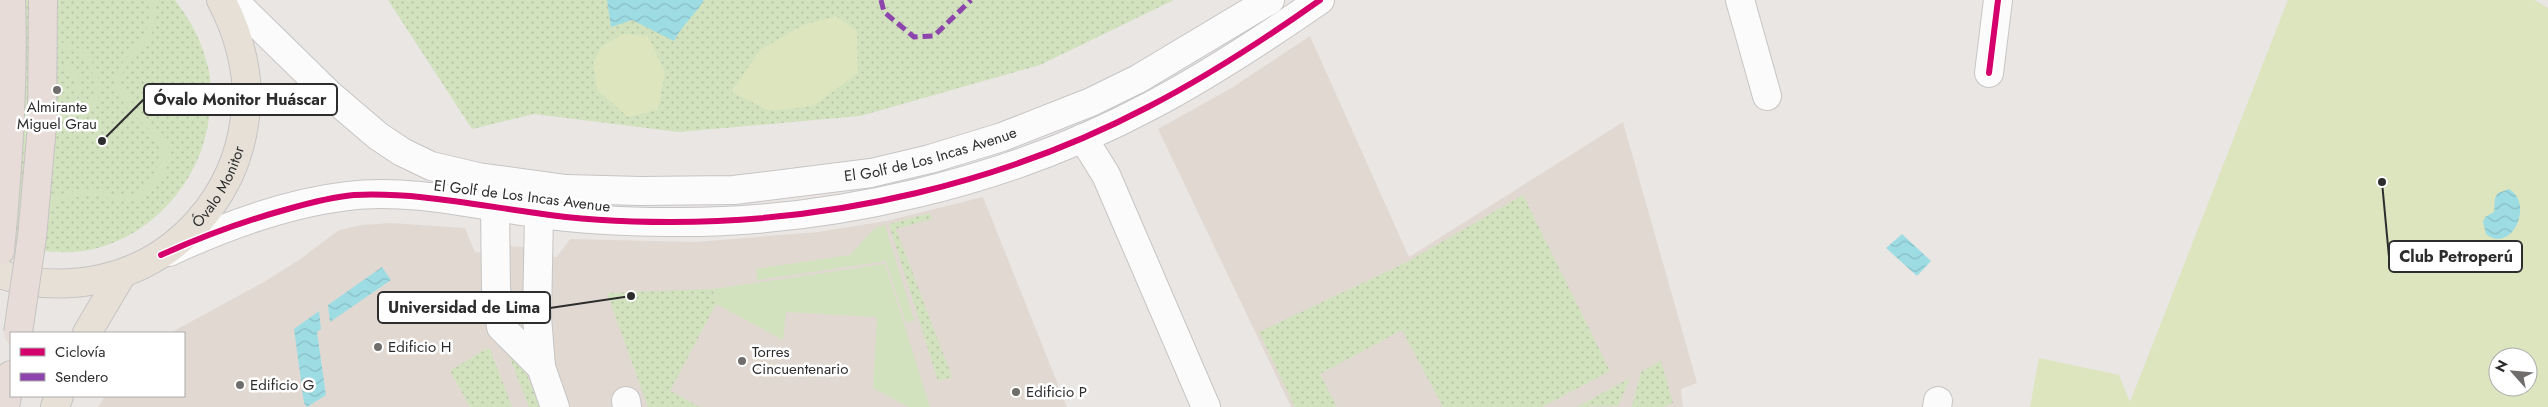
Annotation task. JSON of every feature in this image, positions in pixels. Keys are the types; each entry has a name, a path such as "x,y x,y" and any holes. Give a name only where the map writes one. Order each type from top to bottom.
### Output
{"highway":[{"path":"0,251 6,192 10,107 11,0"},
{"path":"18,332 32,237 42,126 43,0"},
{"path":"4,407 10,380"}],"main road":[{"name":"Óvalo Monitor","path":"0,274 22,282 72,285 122,274 161,255 198,224 226,185 242,140 247,92 240,45 221,0"},
{"path":"88,332 122,274"}],"street":[{"name":"El Golf de Los Incas Avenue","path":"233,0 330,95 378,136 402,152 431,166 478,177 566,189 640,191 734,190 871,173 930,159 1002,137 1091,102 1154,70 1270,0"},
{"name":"El Golf de Los Incas Avenue","path":"161,255 245,221 349,195 378,194 425,198 575,218 671,222 811,212 875,202 953,183 1015,165 1083,138 1148,107 1216,69 1320,0"},
{"path":"1740,0 1767,96"},
{"path":"1988,73 1998,0"},
{"path":"1083,138 1106,175 1206,407"},
{"path":"495,207 496,289 501,327 541,367"},
{"path":"539,214 536,268 541,367 554,407"}],"shaded area":[{"path":"1310,36 1409,257 1623,122 1697,383 1681,389 1683,407 1291,407 1158,129 1233,87"},
{"path":"983,197 1067,407 98,407 104,397 185,397 185,332 172,332 264,282 299,260 339,230 362,225 391,223 465,228 475,252 496,254 508,246 523,247 537,257 557,257 570,239 695,242 818,232 886,221"}],"green space":[{"path":"0,0 175,0 187,17 200,42 210,74 208,124 202,148 192,172 178,193 161,212 141,228 119,240 83,251 60,252 4,244"},
{"path":"150,0 157,0 151,37 127,66 121,77 120,84 137,110 168,139 169,163 164,174 150,194 141,199 122,202 95,195 68,198 40,211 22,226 17,226 17,221 33,207 61,194 92,190 117,196 127,196 144,188 155,173 160,154 158,143 145,125 121,99 115,80 120,66 141,41 147,30"},
{"path":"388,0 1174,0 1040,65 860,116 679,132 534,114 472,129"},
{"path":"2288,0 2534,0 2548,8 2548,407 2030,407 2039,358 2119,375 2130,402"},
{"path":"836,16 857,31 858,73 814,106 770,111 731,92 760,50 803,25"},
{"path":"622,34 648,36 665,72 658,110 628,117 597,90 593,63 601,47"},
{"path":"52,41 64,43 82,51 94,66 98,75 99,86 97,102 90,115 75,127 53,131 37,127 25,113 34,121 46,126 63,127 78,120 88,108 94,94 94,78 87,63 74,52 52,46 40,50 31,56 35,50"},
{"path":"54,62 65,65 78,76 80,92 76,100 60,113 48,111 38,106 32,98 30,81 42,66","holes":["49,66 64,68 73,74 76,84 75,94 62,109 52,110 41,104 37,99 34,94 34,83 40,73"]},
{"path":"1523,195 1610,371 1542,407 1443,407 1402,330 1320,374 1337,407 1295,407 1259,332 1407,262"},
{"path":"930,213 932,219 896,229 952,377 938,381 889,224"},
{"path":"885,225 914,320 906,323 886,261 757,280 756,269 850,255 875,228"},
{"path":"885,264 930,407 909,407 873,388 877,317 786,312 783,340 716,304 713,289"},
{"path":"713,289 716,304 670,391 700,407 648,407 607,293"},
{"path":"506,348 524,368 540,407 529,407"},
{"path":"485,349 490,349 512,407 470,407 450,371"},
{"path":"1661,361 1673,403 1663,407 1632,407 1641,372"},
{"path":"1630,378 1618,406 1577,407"}],"water":[{"path":"607,0 704,0 674,41 632,20 611,27"},
{"path":"2509,189 2517,196 2520,205 2520,215 2517,225 2511,233 2504,238 2495,239 2486,234 2483,222 2485,217 2494,212 2495,198 2498,193"},
{"path":"1902,234 1931,261 1917,276 1886,248"},
{"path":"382,267 391,280 330,322 328,305"},
{"path":"319,311 321,329 317,332 326,395 307,407 304,403 294,329"}],"marked path":[{"path":"881,0 884,12 914,37 934,36 971,0"}],"cycle path":[{"path":"161,255 208,235 255,219 312,202 354,195 423,197 586,219 671,222 733,220 794,215 856,206 917,193 977,177 1093,134 1192,83 1257,43 1320,0"},
{"path":"1989,73 1998,0"}],"place":[{"name":"Almirante Miguel Grau","path":"57,90"},
{"name":"Óvalo Monitor Huáscar","path":"102,141"},
{"name":"Club Petroperú","path":"2382,182"},
{"name":"Universidad de Lima","path":"631,296"},
{"name":"Edificio H","path":"378,347"},
{"name":"Torres Cincuentenario","path":"742,361"},
{"name":"Edificio G","path":"240,385"},
{"name":"Edificio P","path":"1016,392"}]}
